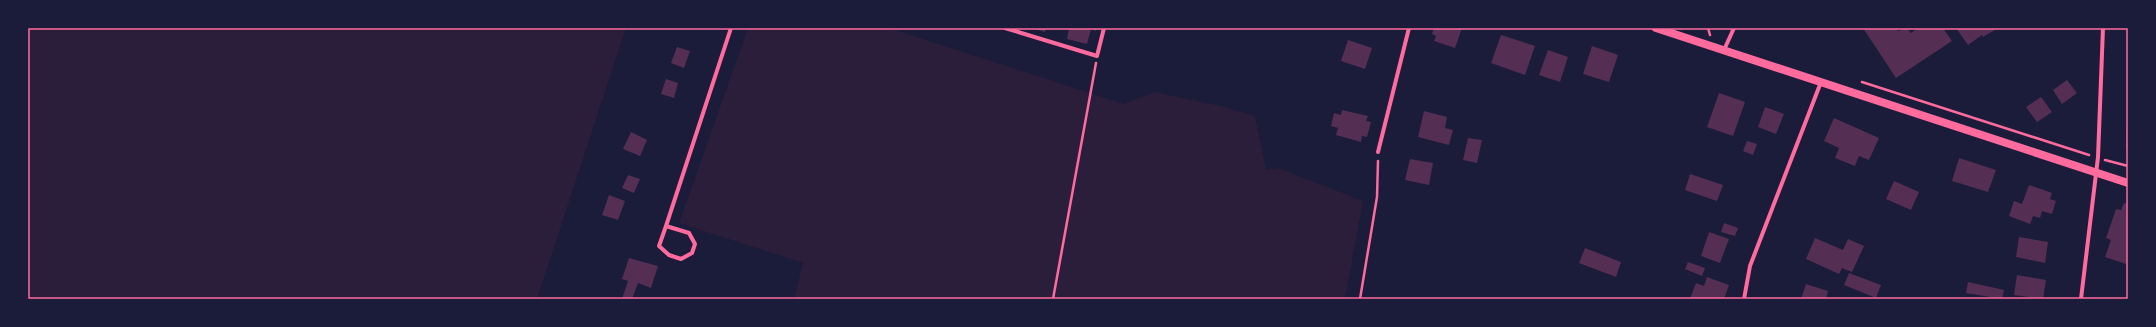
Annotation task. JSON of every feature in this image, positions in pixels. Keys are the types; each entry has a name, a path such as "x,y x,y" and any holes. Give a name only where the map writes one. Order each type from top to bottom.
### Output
{"main road":[{"path":"1656,28 2128,183"}],"street":[{"path":"666,226 689,233 694,244 692,253 681,259 669,255 659,246 731,28"},
{"path":"1005,28 1097,56 1104,28"},
{"path":"1378,152 1409,28"},
{"path":"1724,50 1734,28"},
{"path":"2081,299 2095,172 2098,158 2103,28"},
{"path":"1744,299 1750,266 1821,81"}],"path":[{"path":"1705,32 1728,39"},
{"path":"1053,299 1097,56"},
{"path":"1856,80 2098,158 2128,166"},
{"path":"1360,299 1377,197 1378,152"}],"shaded area":[{"path":"28,28 626,28 537,299 28,299"},
{"path":"748,28 889,28 1124,104 1154,92 1221,106 1255,116 1266,170 1279,168 1363,201 1345,299 794,299 803,263 679,223"}],"building":[{"path":"1032,28 1046,28 1045,32"},
{"path":"1069,28 1097,28 1096,31 1091,29 1087,44 1067,39"},
{"path":"1434,28 1462,28 1455,48 1434,41 1436,36 1432,34"},
{"path":"1863,28 1896,28 1898,31 1907,28 1911,33 1918,28 1943,28 1952,41 1896,78"},
{"path":"1956,28 1998,28 1983,37 1982,35 1968,45"},
{"path":"1501,35 1535,46 1525,75 1491,63"},
{"path":"1348,40 1372,48 1365,69 1341,61"},
{"path":"1592,46 1618,55 1609,82 1583,74"},
{"path":"677,47 690,51 684,68 671,63"},
{"path":"1548,50 1568,57 1560,82 1539,75"},
{"path":"666,79 678,83 674,98 661,94"},
{"path":"2067,80 2077,93 2062,104 2053,90"},
{"path":"1719,93 1745,102 1733,136 1707,127"},
{"path":"2041,97 2052,112 2037,122 2026,107"},
{"path":"1765,107 1784,114 1776,134 1758,127"},
{"path":"1342,110 1368,116 1366,121 1371,122 1367,137 1362,136 1361,142 1336,135 1338,128 1331,126 1334,113 1341,115"},
{"path":"1424,111 1447,117 1445,128 1453,130 1449,145 1418,137"},
{"path":"1834,118 1879,138 1869,160 1859,156 1855,166 1835,158 1839,148 1824,141"},
{"path":"2127,124 2128,149 2126,149"},
{"path":"631,132 647,140 640,156 623,149"},
{"path":"1468,138 1482,140 1477,163 1463,160"},
{"path":"1747,141 1757,144 1753,155 1743,151"},
{"path":"1959,158 1996,170 1988,192 1952,181"},
{"path":"1410,159 1433,163 1429,185 1405,180"},
{"path":"1690,174 1723,185 1717,201 1685,190"},
{"path":"628,175 640,179 634,193 622,188"},
{"path":"1894,181 1919,192 1911,210 1886,199"},
{"path":"2029,185 2052,193 2050,199 2056,201 2052,214 2042,211 2040,218 2033,216 2030,224 2009,216 2014,201 2022,204"},
{"path":"609,195 625,201 618,220 602,215"},
{"path":"2124,203 2128,204 2128,258 2126,264 2105,257 2111,240 2106,238 2116,209 2121,210"},
{"path":"1724,223 1738,228 1735,236 1721,232"},
{"path":"1709,232 1729,239 1720,263 1701,256"},
{"path":"2019,237 2048,242 2045,263 2016,257"},
{"path":"1815,238 1843,250 1848,239 1864,246 1852,272 1842,268 1839,274 1806,259"},
{"path":"1585,248 1621,262 1616,277 1579,263"},
{"path":"629,258 658,266 651,288 638,283 632,299 622,299 628,281 622,279"},
{"path":"1688,262 1705,268 1702,276 1685,269"},
{"path":"1849,273 1881,285 1876,298 1844,285"},
{"path":"2017,275 2046,280 2043,299 2014,295"},
{"path":"1707,277 1729,285 1724,299 1690,299 1696,283 1704,286"},
{"path":"1968,282 2004,290 2002,299 1966,293"},
{"path":"1806,284 1828,291 1826,299 1801,299"}]}
